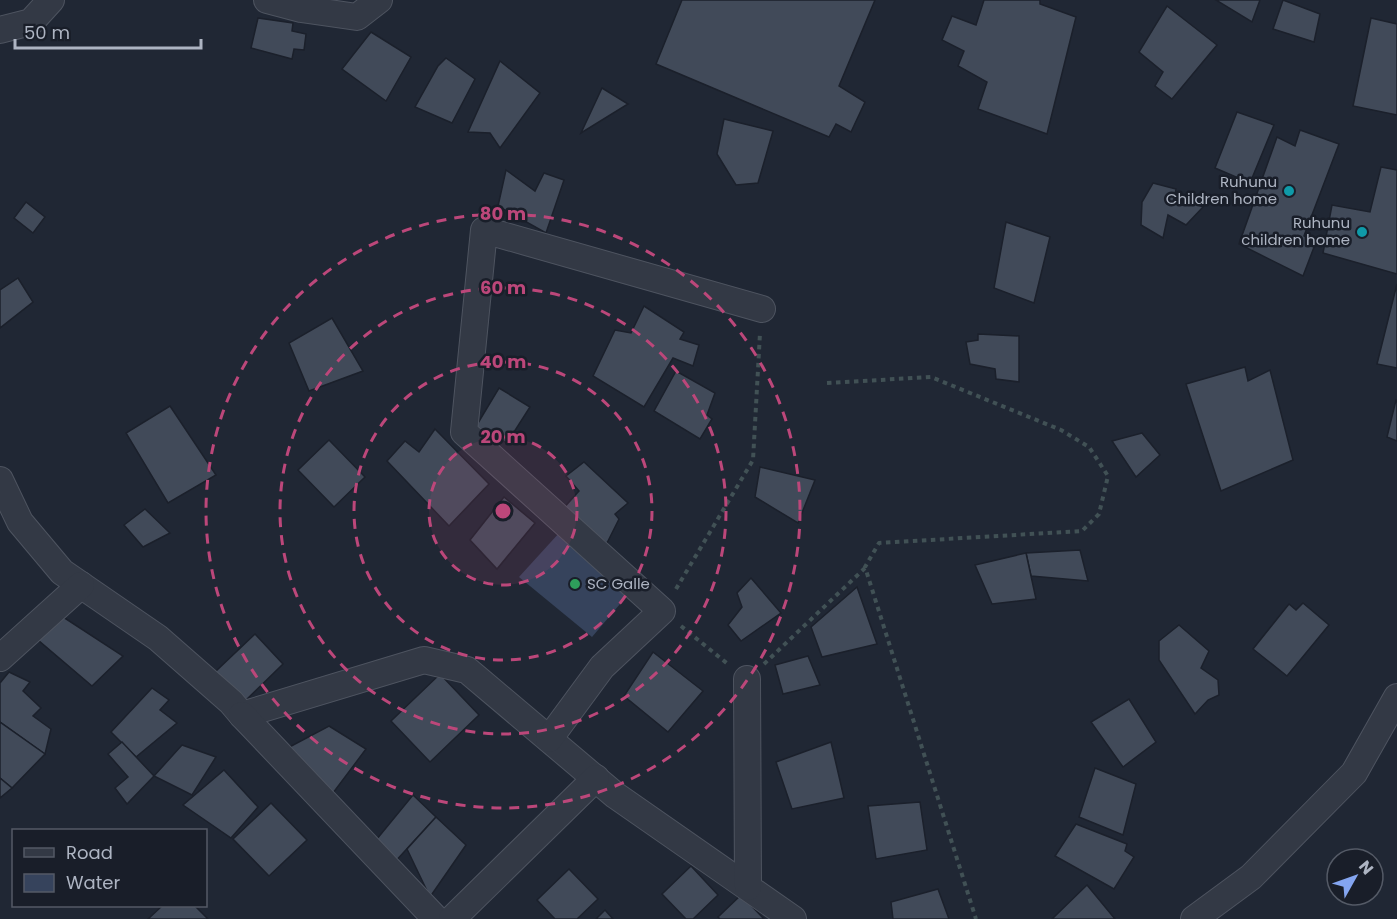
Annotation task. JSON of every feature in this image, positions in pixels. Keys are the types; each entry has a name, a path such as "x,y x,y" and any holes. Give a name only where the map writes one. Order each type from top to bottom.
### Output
{"street":[{"path":"0,30 31,22 51,0"},
{"path":"267,0 301,9 357,17 379,0"},
{"path":"549,739 602,667 662,611 464,432 484,230 762,309"},
{"path":"0,480 20,522 62,572 158,638 231,702 436,919"},
{"path":"0,658 81,585"},
{"path":"242,715 424,660 467,670 615,795 792,919"},
{"path":"747,679 748,887"},
{"path":"1194,919 1251,877 1354,773 1397,698"},
{"path":"452,919 596,778"}],"path":[{"path":"762,309 753,460 662,611 747,679 865,567 879,543 1082,531 1099,514 1108,476 1089,447 1061,430 931,377 827,383"},
{"path":"865,567 976,919"}],"water":[{"name":"SC Galle","path":"560,532 631,591 592,637 519,577"}],"building":[{"path":"682,0 875,0 839,86 865,102 851,132 836,124 829,137 656,64"},
{"path":"984,0 1040,0 1040,4 1076,17 1047,134 978,109 987,82 958,66 964,51 942,40 952,16 976,25"},
{"path":"1216,0 1260,0 1252,22"},
{"path":"1283,0 1320,14 1314,42 1273,29"},
{"path":"1167,6 1217,45 1172,99 1155,86 1163,72 1139,52"},
{"path":"258,18 293,23 292,31 306,34 304,50 294,49 292,59 251,48"},
{"path":"1371,18 1397,24 1397,115 1353,106"},
{"path":"371,32 411,57 386,101 342,69"},
{"path":"446,58 475,79 452,123 415,107 438,66"},
{"path":"500,61 540,93 500,148 490,133 468,132"},
{"path":"602,88 628,104 581,133"},
{"path":"1237,112 1274,125 1250,183 1215,168"},
{"path":"724,119 773,131 758,183 736,185 717,154"},
{"name":"Ruhunu Children home","path":"1300,130 1339,144 1304,236 1316,242 1303,276 1239,244 1277,137 1295,146"},
{"name":"Ruhunu children home","path":"1381,167 1397,170 1397,274 1323,253 1332,205 1370,212"},
{"path":"506,170 535,191 544,173 564,180 546,233 498,206"},
{"path":"1153,183 1176,189 1175,194 1203,207 1186,225 1168,215 1163,238 1141,225 1142,202"},
{"path":"26,202 45,217 33,233 14,218"},
{"path":"1006,222 1050,237 1034,303 994,288"},
{"path":"18,278 33,302 0,328 0,290"},
{"path":"1397,284 1397,368 1377,364"},
{"path":"644,306 684,332 680,339 699,345 693,366 673,358 644,407 593,376 615,330 631,333"},
{"path":"332,318 363,371 309,391 289,343"},
{"path":"978,334 1019,336 1019,382 996,379 995,369 970,364 966,342 978,340"},
{"path":"1245,367 1248,381 1270,370 1293,460 1221,491 1186,384"},
{"path":"676,371 715,393 707,415 712,419 700,439 654,411"},
{"path":"499,388 530,407 507,443 496,437 492,444 472,433"},
{"path":"1397,401 1397,441 1387,437"},
{"path":"170,406 216,475 168,503 126,433"},
{"path":"435,429 489,484 449,526 387,461 405,441 419,452"},
{"path":"1142,433 1160,455 1136,477 1112,441"},
{"path":"329,440 365,477 334,507 298,470"},
{"path":"584,462 628,503 615,514 619,519 607,543 561,511 579,491 566,476"},
{"path":"760,467 815,480 798,523 755,497"},
{"path":"504,497 535,523 497,569 470,540"},
{"path":"145,509 170,533 143,547 124,525"},
{"path":"1080,550 1088,581 1031,576 1026,553"},
{"path":"1026,553 1036,599 992,604 975,565"},
{"path":"751,578 781,613 741,641 728,625 742,607 737,593"},
{"path":"857,587 877,644 822,657 811,627"},
{"path":"1303,603 1329,625 1287,676 1253,649 1289,604 1296,610"},
{"path":"57,613 123,656 92,686 38,640"},
{"path":"1179,625 1209,651 1201,668 1218,680 1219,695 1208,700 1195,714 1159,660 1159,641"},
{"path":"255,634 283,664 244,702 215,672"},
{"path":"653,652 703,691 668,732 624,696"},
{"path":"808,656 820,685 783,694 775,665"},
{"path":"9,672 30,682 23,691 41,708 33,716 51,729 45,754 0,722 0,683"},
{"path":"440,674 479,715 430,762 391,721"},
{"path":"152,688 169,700 160,710 177,723 136,757 111,732"},
{"path":"1129,699 1156,742 1123,767 1091,722"},
{"path":"0,722 45,754 12,788 0,778"},
{"path":"329,726 366,749 327,801 280,752"},
{"path":"122,742 154,776 127,804 115,788 128,777 108,754"},
{"path":"831,742 844,798 792,809 776,762"},
{"path":"182,745 216,757 192,795 154,776"},
{"path":"1095,768 1136,784 1123,835 1079,817"},
{"path":"224,770 258,807 231,838 183,805"},
{"path":"0,778 12,788 0,798"},
{"path":"413,795 436,817 393,864 372,845"},
{"path":"920,802 927,850 876,859 868,806"},
{"path":"271,803 307,840 269,876 233,839"},
{"path":"436,817 466,845 430,897 407,849"},
{"path":"1076,824 1127,844 1125,851 1134,857 1114,889 1055,856"},
{"path":"691,866 718,895 693,919 686,919 662,894"},
{"path":"569,869 598,899 577,919 555,919 537,900"},
{"path":"1087,885 1115,919 1052,919"},
{"path":"938,889 949,919 893,919 891,902"},
{"path":"741,895 764,919 720,919 718,917"},
{"path":"161,907 196,907 208,919 148,919"},
{"path":"605,910 613,919 596,919"}],"place":[{"name":"Ruhunu Children home","path":"1289,191"},
{"name":"Ruhunu children home","path":"1362,232"},
{"name":"SC Galle","path":"575,584"}]}
